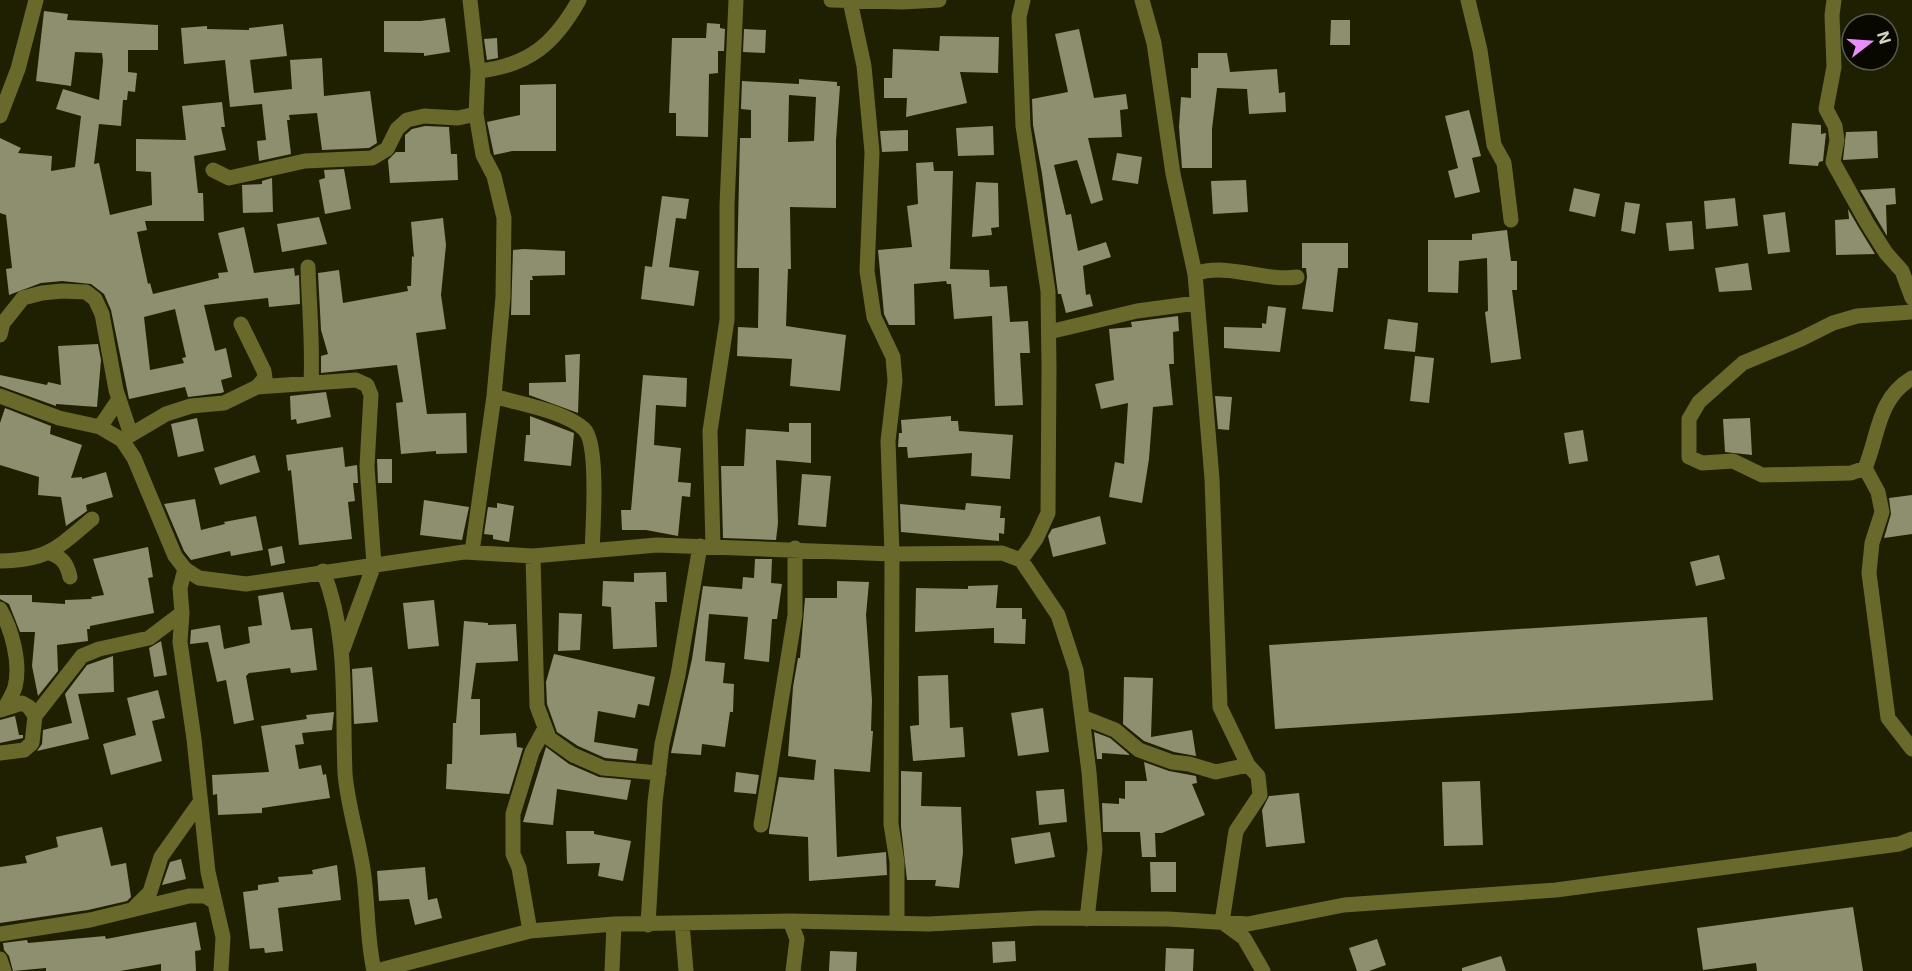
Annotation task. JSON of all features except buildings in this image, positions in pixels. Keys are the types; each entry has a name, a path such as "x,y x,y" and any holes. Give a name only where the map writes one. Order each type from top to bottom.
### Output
{"street":[{"path":"0,116 18,69 36,0"},
{"path":"470,0 478,71 476,114 483,155 494,176 504,218 503,297 494,396 472,552"},
{"path":"478,71 527,60 564,26 579,0"},
{"path":"648,924 659,772 706,546 710,431 727,320 727,206 736,0"},
{"path":"831,0 902,2 939,0"},
{"path":"1021,560 1036,539 1048,513 1049,332 1048,291 1023,126 1019,17 1023,0"},
{"path":"1142,0 1154,43 1173,174 1195,274 1212,479 1220,707 1248,765 1258,776 1260,795 1236,831 1222,922"},
{"path":"1468,0 1480,50 1494,145 1503,163 1511,220"},
{"path":"1834,0 1832,15 1834,67 1826,109 1835,126 1837,140 1833,162 1866,223 1886,253 1902,271 1912,298"},
{"path":"850,1 864,66 872,152 867,271 874,317 893,357 895,381 888,441 892,554 891,824 897,862 897,923"},
{"path":"213,170 229,178 305,162 372,158 387,149 397,129 407,120 424,116 458,118 476,114"},
{"path":"308,267 309,305 314,339 311,383"},
{"path":"1195,274 1210,268 1283,279 1297,277"},
{"path":"0,334 3,323 23,298 42,293 86,292 95,299 102,314 126,438 175,556 185,569 199,579 246,584 323,571 472,552 533,556 657,545 795,548 892,554 1002,553 1021,560 1058,615 1076,670 1095,849 1087,918"},
{"path":"1049,332 1137,311 1197,303"},
{"path":"1912,312 1857,316 1833,323 1743,363 1699,402 1689,419 1689,457 1702,463 1733,461 1762,475 1851,473 1865,468 1874,447 1876,428 1890,399 1912,378"},
{"path":"241,324 264,371 265,378 257,387"},
{"path":"126,438 166,414 191,406 224,403 257,387 356,380 367,385 371,395 367,466 374,565 343,649"},
{"path":"0,396 59,418 100,427 126,438"},
{"path":"494,396 561,416 585,429 593,446 592,551"},
{"path":"100,427 119,399"},
{"path":"1865,468 1878,492 1882,512 1872,543 1869,573 1888,718 1912,750"},
{"path":"0,561 20,560 51,553 92,519"},
{"path":"761,825 795,615 795,548"},
{"path":"51,553 59,556 68,565 70,577"},
{"path":"533,556 532,602 537,706 549,738 573,755 603,768 659,772"},
{"path":"185,569 180,588 182,613 180,642 213,901 223,937 221,971"},
{"path":"323,571 332,592 343,649 346,777 364,877 369,950 375,971 530,931 614,924 790,921 897,923 1087,918 1248,924 1344,905 1556,890 1899,844 1912,839"},
{"path":"0,609 6,618 16,659 15,687 2,709"},
{"path":"0,753 24,750 32,743 35,716 82,656 99,649 149,638 182,613"},
{"path":"2,709 22,703 29,707 35,716"},
{"path":"1082,717 1095,720 1115,730 1139,750 1172,762 1189,764 1216,772 1248,765"},
{"path":"530,931 519,868 513,854 513,814 532,752 545,728"},
{"path":"132,910 150,892 161,857 200,802"},
{"path":"0,933 37,930 189,896 205,896 213,901"},
{"path":"790,921 797,939 793,971"},
{"path":"1222,922 1244,938 1263,971"},
{"path":"682,923 686,971"},
{"path":"612,971 614,924"},
{"path":"0,958 4,971"}]}
